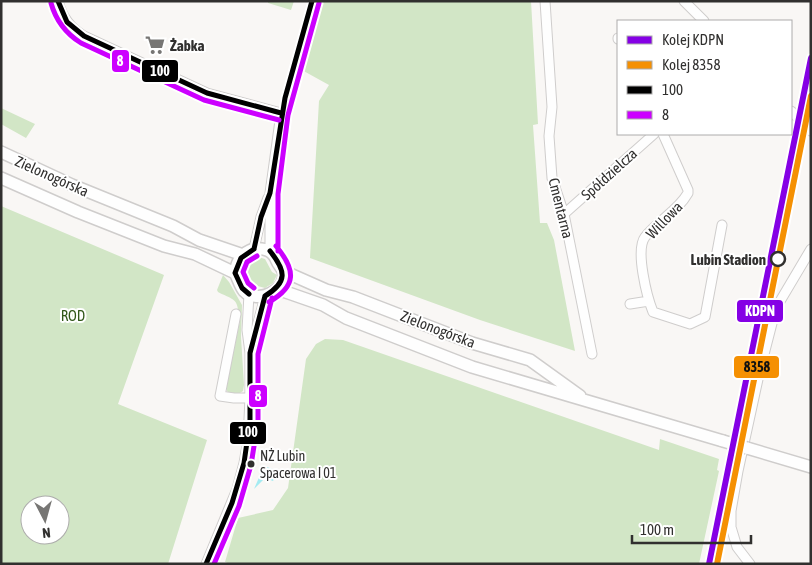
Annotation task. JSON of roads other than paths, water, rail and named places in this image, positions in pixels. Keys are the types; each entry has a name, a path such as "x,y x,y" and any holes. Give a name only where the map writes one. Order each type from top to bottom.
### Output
{"main road":[{"name":"Zielonogórska","path":"1,152 72,185 173,226 199,240 243,255"},
{"name":"Zielonogórska","path":"1,178 87,216 164,246 195,254 235,273"},
{"path":"254,249 270,251 274,254 283,271 283,278 276,289 265,296 249,294 242,288 235,273 238,260 254,249"},
{"name":"Zielonogórska","path":"283,271 326,290 353,297 472,343 530,360 585,400"},
{"name":"Zielonogórska","path":"276,289 323,305 346,318 457,362 810,467"}],"street":[{"path":"58,1 62,15 69,24 84,36 206,93 281,113 270,193 270,251"},
{"name":"Cmentarna","path":"545,1 552,107 549,136 552,178 564,214 592,354"},
{"path":"691,3 703,20"},
{"path":"792,112 811,131"},
{"name":"Spółdzielcza","path":"564,214 653,135"},
{"name":"Willowa","path":"649,301 640,250 644,238 688,193 663,135"},
{"path":"254,249 261,217 270,193"},
{"path":"630,304 649,301 654,312 690,324 705,317 722,225"},
{"path":"750,564 736,545 731,525 731,511 738,471 773,318 783,295 811,249"},
{"path":"206,564 230,509 242,470 248,440 250,353 247,330 249,294"},
{"path":"250,353 265,296"},
{"path":"236,314 220,396 250,398"}],"water":[{"path":"264,466 278,471 273,481 265,478 254,489"}],"rail line":[{"name":"KDPN","path":"709,564 811,58"},
{"name":"8358","path":"717,564 811,96"}],"place":[{"name":"Żabka","path":"155,45"},
{"name":"Lubin Stadion","path":"778,259"},
{"name":"NŻ Lubin Spacerowa I 01","path":"251,464"}],"park label":[{"name":"ROD","path":"73,315"}]}
